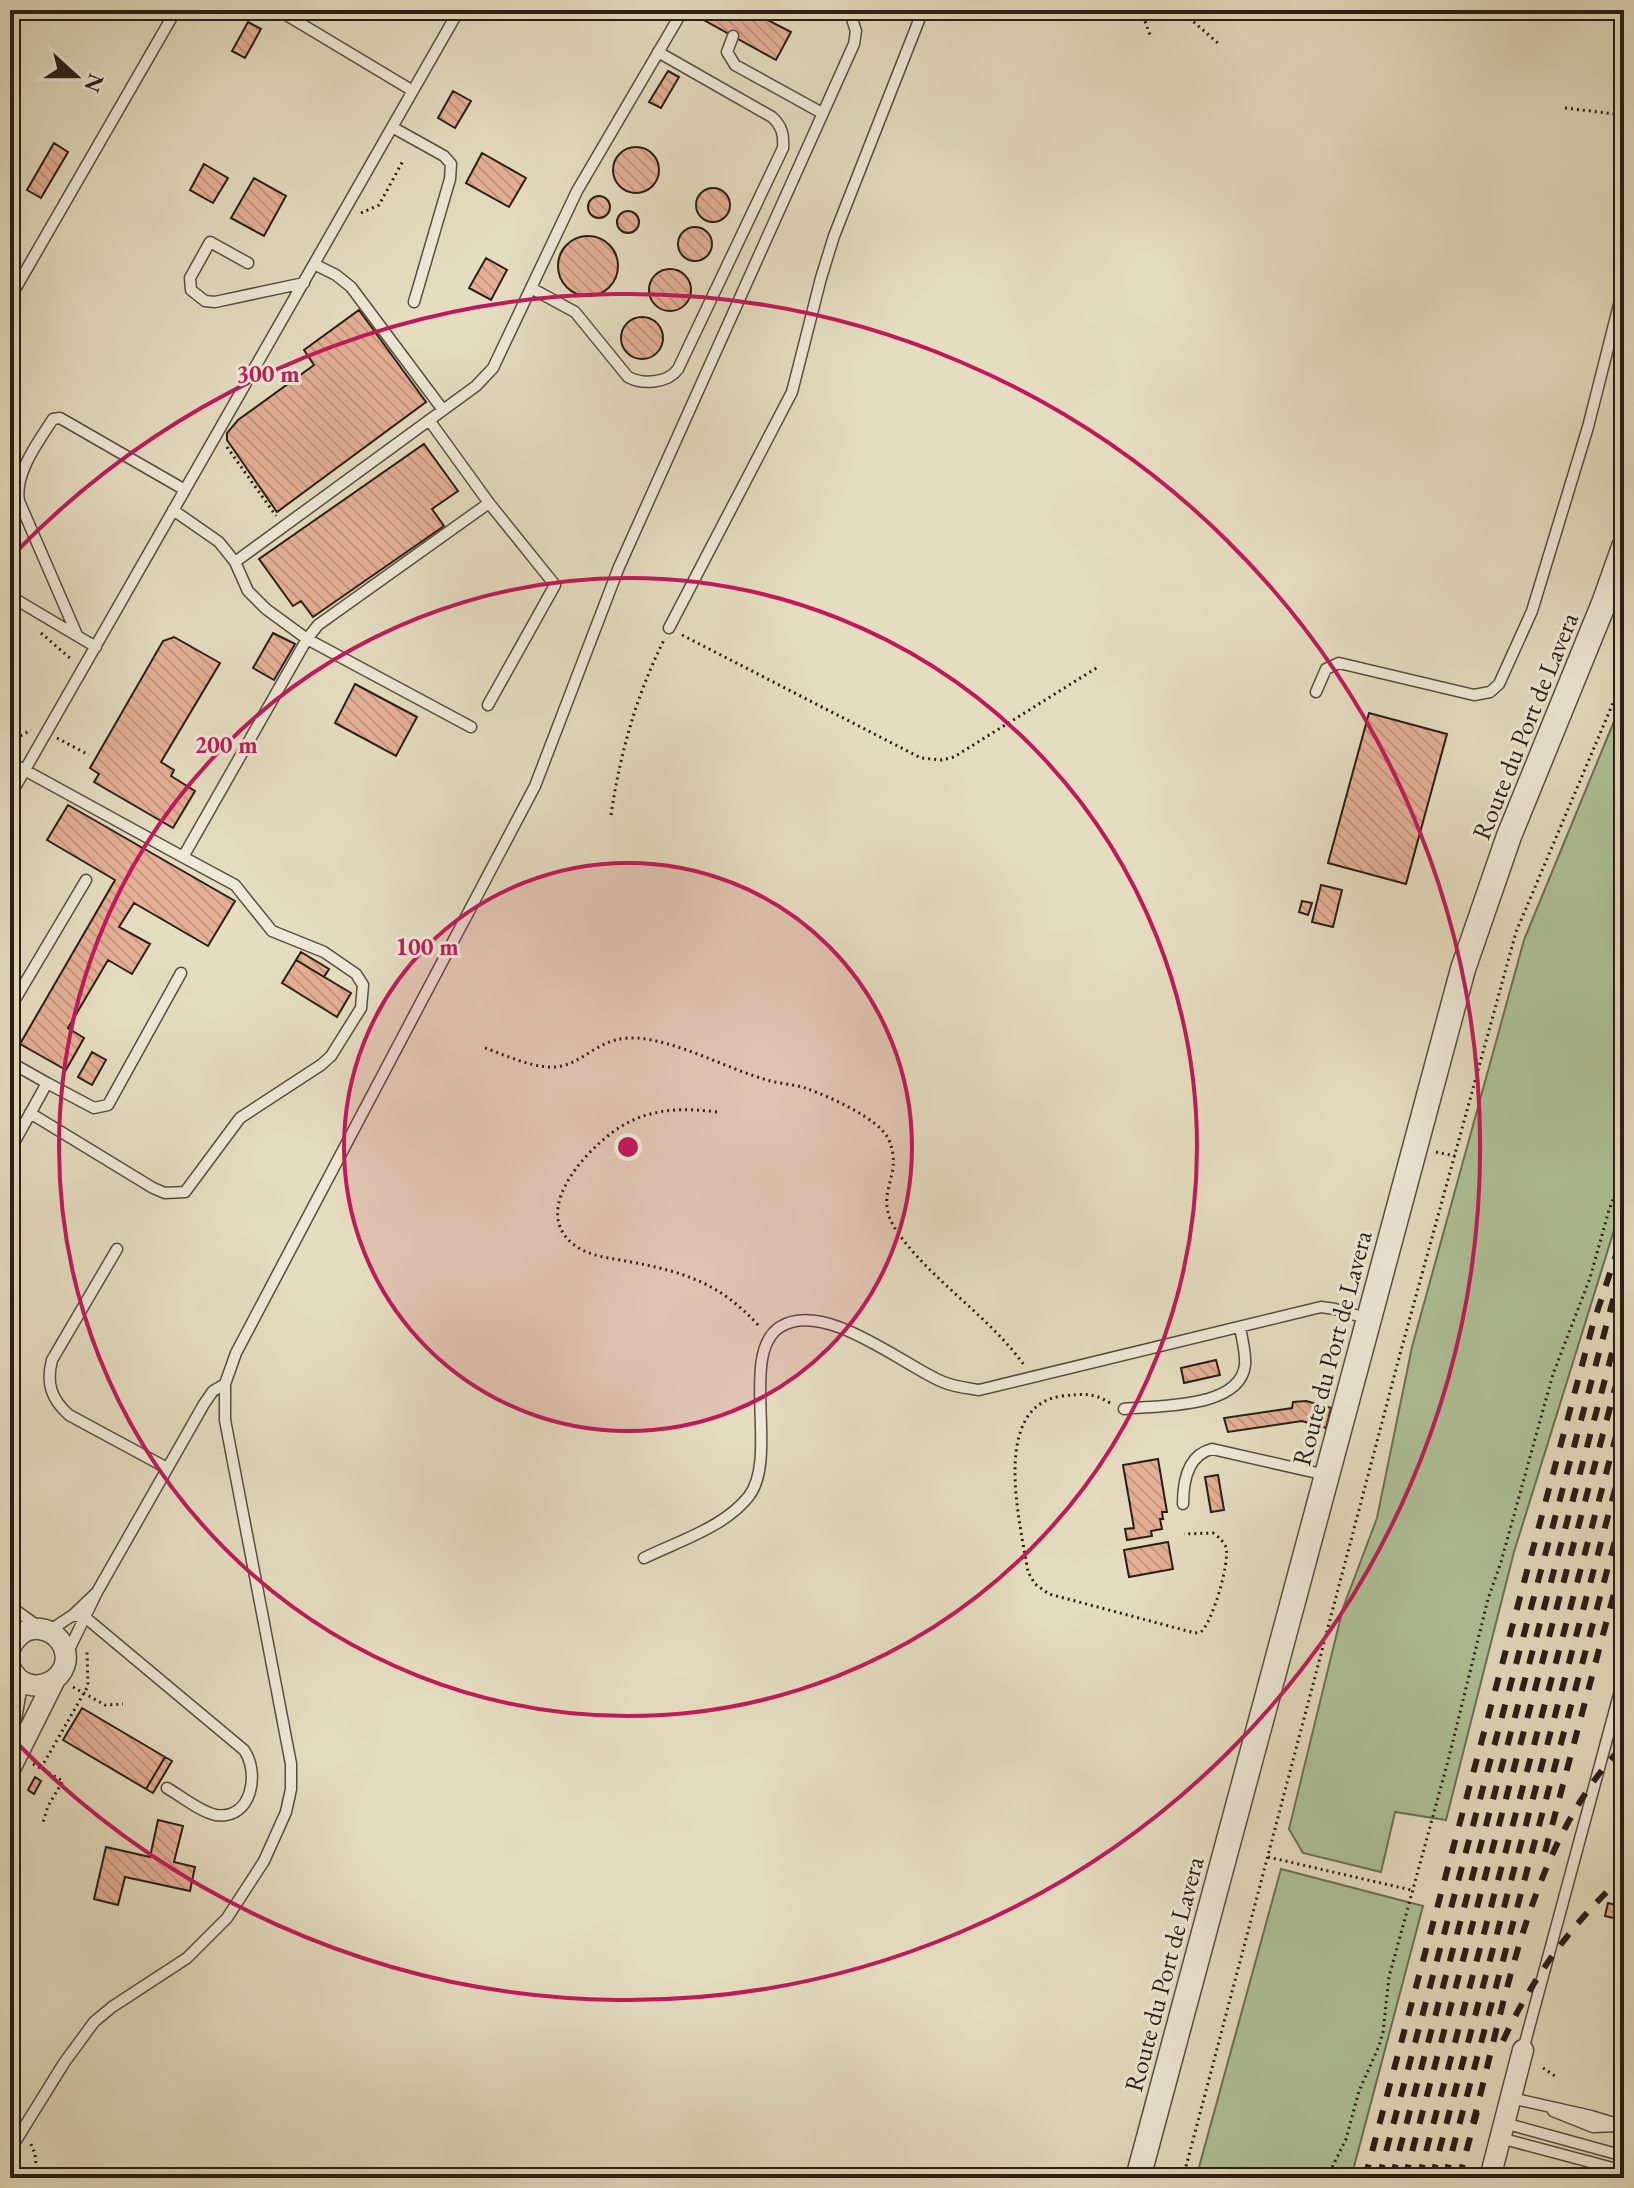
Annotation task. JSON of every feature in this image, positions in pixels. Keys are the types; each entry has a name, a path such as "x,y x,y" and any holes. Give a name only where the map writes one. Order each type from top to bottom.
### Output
{"street":[{"name":"Route du Port de Lavera","path":"1138,2178 1463,969 1509,836 1624,547"},
{"path":"11,1645 24,1632 45,1630 61,1642 65,1658 60,1681 18,1765"},
{"path":"10,1724 13,1674 32,1685 60,1681"},
{"path":"1490,2178 1523,2050"}],"lane":[{"path":"10,298 176,10"},
{"path":"278,10 413,91"},
{"path":"10,796 459,10"},
{"path":"235,562 476,386 493,368 577,191 683,10"},
{"path":"10,2150 64,2063 94,2022 187,1958 227,1918 264,1861 286,1812 291,1789 291,1764 225,1420 225,1384 236,1353 535,786 619,567 854,44 856,31 849,10"},
{"path":"669,628 792,392 834,236 923,10"},
{"path":"733,36 727,52 735,65 822,113"},
{"path":"531,288 575,312 633,380 667,379 678,369 783,148 784,136 772,117 658,52"},
{"path":"392,127 444,156 451,164 450,179 414,302"},
{"path":"248,263 210,242 190,278 191,290 205,301 215,302 304,283"},
{"path":"314,264 351,287 443,410"},
{"path":"1316,692 1326,669 1339,663 1474,695 1490,692 1499,684 1532,611 1588,427 1624,285"},
{"path":"77,635 19,501 17,489 53,419 60,418 185,490"},
{"path":"429,420 489,503 555,585 488,705"},
{"path":"183,857 307,639 318,625 489,503"},
{"path":"173,510 219,542 235,562 256,601 307,639 471,727"},
{"path":"10,596 96,647"},
{"path":"10,762 235,885 272,931 324,952 356,974 363,985 361,1008 321,1065 240,1118 185,1192 165,1193 153,1188 30,1113"},
{"path":"10,1008 86,880"},
{"path":"10,1062 94,1108 108,1105 181,973"},
{"path":"10,1150 47,1083"},
{"path":"117,1249 52,1360 48,1375 50,1389 57,1405 69,1415 167,1468"},
{"path":"644,1558 720,1521 738,1509 751,1493 760,1472 763,1351 780,1327 797,1321 850,1331 890,1350 942,1381 979,1390 1321,1307 1369,1319"},
{"path":"1124,1409 1212,1399 1234,1387 1245,1364 1240,1327"},
{"path":"65,1658 97,1592 204,1404 213,1391 225,1384"},
{"path":"1183,1504 1187,1472 1195,1459 1212,1449 1326,1475"},
{"path":"10,1606 45,1630 73,1615 97,1592"},
{"path":"73,1615 86,1618 244,1750 253,1768 254,1779 244,1803 226,1814 208,1812 167,1788"},
{"path":"1523,2050 1624,1676"},
{"path":"1511,2098 1622,2126"},
{"path":"1502,2130 1624,2156"},
{"path":"1502,2130 1624,2171"}],"path":[{"path":"1141,10 1151,38"},
{"path":"1180,10 1219,44"},
{"path":"1565,108 1624,115"},
{"path":"355,223 361,213 379,205 404,159"},
{"path":"223,442 277,518"},
{"path":"611,815 617,771 637,702 669,628 921,758 932,760 954,757 1098,667"},
{"path":"38,630 70,657 72,666"},
{"path":"1183,2178 1400,1354 1516,932 1624,677"},
{"path":"10,742 36,727"},
{"path":"57,738 89,755"},
{"path":"485,1048 550,1067 570,1064 606,1041 622,1037 647,1039 703,1055 769,1081 811,1090 878,1124 894,1154 893,1173 886,1195 888,1218 916,1258 1002,1338 1033,1377"},
{"path":"717,1112 683,1108 654,1113 627,1123 604,1139 577,1166 563,1189 557,1210 559,1229 572,1243 589,1254 659,1267 719,1290 742,1307 770,1337"},
{"path":"1327,2178 1346,2139 1359,2091 1379,2046 1389,1977 1488,1599 1553,1374 1590,1278 1609,1210 1624,1171"},
{"path":"1124,1409 1089,1393 1055,1397 1038,1407 1025,1422 1013,1463 1028,1572 1035,1584 1049,1594 1195,1633 1201,1632 1212,1618 1227,1556 1225,1545 1213,1533 1184,1534"},
{"path":"41,1768 88,1686 87,1650"},
{"path":"60,1681 105,1705 123,1704"},
{"path":"18,1765 41,1768 63,1781 48,1806 43,1823"},
{"path":"1268,1857 1411,1890"},
{"path":"1543,2068 1555,2076"},
{"path":"22,2131 35,2154 37,2178"}],"green space":[{"path":"1624,697 1624,1198 1514,1552 1446,1820 1395,1812 1381,1872 1303,1853 1289,1829 1343,1608 1377,1518 1412,1347 1524,940"},
{"path":"1281,1869 1423,1906 1351,2178 1196,2178"}],"building":[{"path":"695,10 748,10 791,32 776,60 693,14"},
{"path":"248,22 261,29 245,58 232,51"},
{"path":"668,71 679,77 661,108 649,102"},
{"path":"453,91 471,101 455,128 438,118"},
{"path":"54,143 68,152 41,198 27,190"},
{"path":"636,147 653,153 659,170 653,187 636,193 619,187 613,170 619,153"},
{"path":"482,153 526,178 509,207 466,183"},
{"path":"204,164 228,178 213,203 190,190"},
{"path":"254,178 286,196 264,236 231,218"},
{"path":"713,188 725,193 730,205 725,217 713,222 701,217 696,205 701,193"},
{"path":"599,196 607,199 610,207 607,215 599,218 591,215 588,207 591,199"},
{"path":"628,211 636,214 639,222 636,230 628,233 620,230 617,222 620,214"},
{"path":"695,227 707,232 712,244 707,256 695,261 683,256 678,244 683,232"},
{"path":"588,236 600,238 609,245 616,254 616,278 609,287 600,294 588,296 576,294 567,287 560,278 558,266 560,254 567,245 576,238"},
{"path":"486,258 507,270 491,300 469,288"},
{"path":"670,269 685,275 691,290 685,305 670,311 655,305 649,290 655,275"},
{"path":"359,310 426,402 277,512 227,440 227,433 238,420 314,365 304,350"},
{"path":"642,317 657,323 663,338 657,353 642,359 627,353 621,338 627,323"},
{"path":"424,444 458,491 432,509 444,526 313,617 301,601 293,606 259,559"},
{"path":"273,633 295,644 274,680 253,668"},
{"path":"174,637 220,663 161,762 174,770 171,776 195,791 173,828 94,782 99,774 90,768 163,641"},
{"path":"355,684 417,717 396,756 335,723"},
{"path":"1369,713 1447,734 1406,884 1328,863"},
{"path":"68,805 235,901 208,946 134,903 119,927 150,944 132,974 108,960 68,1028 84,1038 66,1070 20,1044 115,880 47,840"},
{"path":"1321,885 1342,890 1333,927 1312,922"},
{"path":"1302,901 1312,903 1308,915 1299,912"},
{"path":"301,952 329,969 324,977 296,960"},
{"path":"296,960 351,993 337,1017 282,983"},
{"path":"92,1052 106,1060 92,1085 78,1077"},
{"path":"1216,1360 1220,1375 1184,1383 1181,1368"},
{"path":"1306,1401 1331,1408 1326,1428 1302,1421 1228,1432 1224,1418 1292,1408 1293,1402"},
{"path":"1158,1459 1167,1512 1162,1512 1162,1529 1151,1531 1152,1536 1127,1540 1125,1529 1134,1528 1123,1465"},
{"path":"1218,1475 1224,1510 1211,1512 1205,1477"},
{"path":"1168,1542 1173,1569 1129,1577 1124,1550"},
{"path":"82,1708 165,1757 146,1789 63,1740"},
{"path":"165,1757 172,1761 153,1793 146,1789"},
{"path":"35,1777 41,1781 34,1794 28,1790"},
{"path":"158,1820 183,1826 174,1862 195,1867 190,1891 125,1877 118,1905 94,1899 106,1847 150,1857"},
{"path":"1608,1903 1624,1907 1624,1925 1621,1925 1622,1920 1605,1916"}],"railway":[{"path":"1365,2178 1593,1324 1624,1231"},
{"path":"1379,2178 1624,1259"},
{"path":"1392,2178 1624,1308"},
{"path":"1405,2178 1624,1355"},
{"path":"1419,2178 1624,1406"},
{"path":"1432,2178 1624,1456"},
{"path":"1445,2178 1624,1507"},
{"path":"1545,1852 1624,1556"},
{"path":"1473,2123 1511,1974 1544,1874 1566,1827 1592,1783 1624,1745"},
{"path":"1503,2041 1555,1952 1588,1912 1624,1876"},
{"path":"1459,2178 1477,2112"}]}
